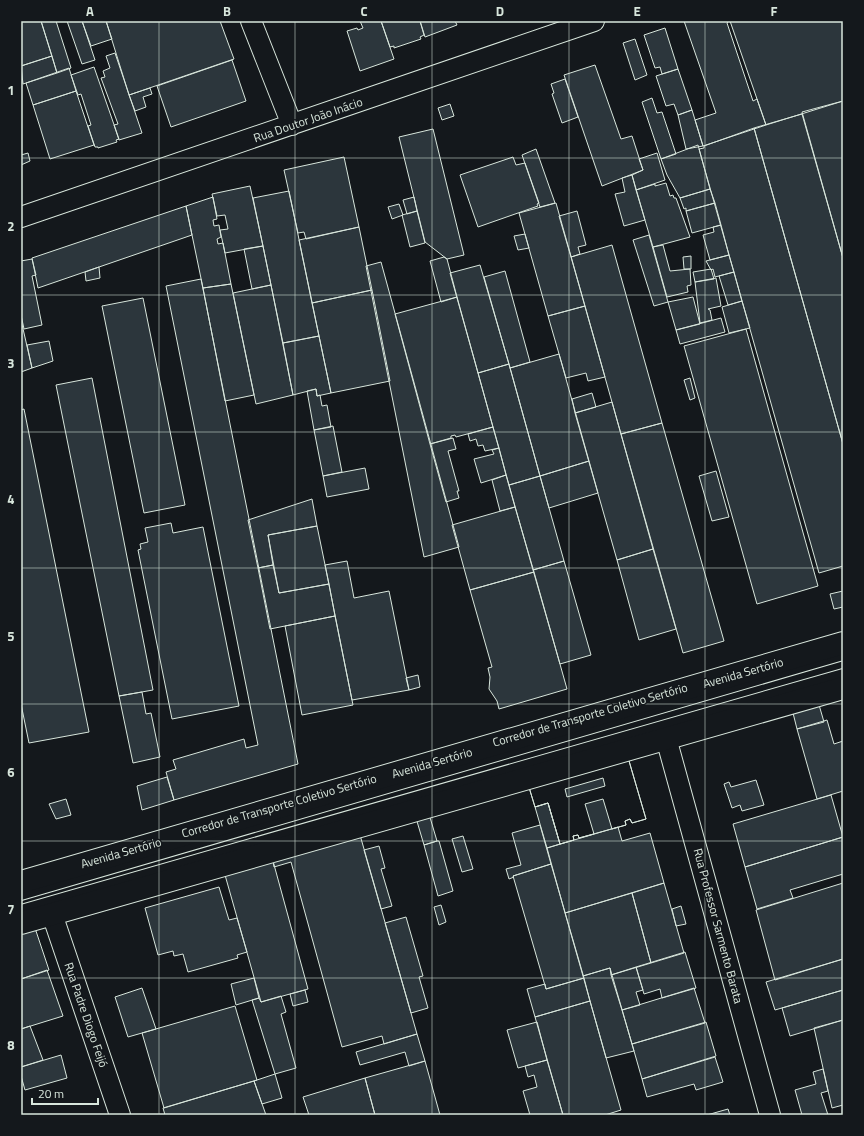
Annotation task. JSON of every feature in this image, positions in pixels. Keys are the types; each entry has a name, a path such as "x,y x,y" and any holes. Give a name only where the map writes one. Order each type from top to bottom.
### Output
{"main road":[{"name":"Avenida Sertório","path":"21,882 843,643"},
{"path":"21,923 50,908 664,732 843,688"}],"street":[{"path":"251,21 292,126"},
{"name":"Rua Doutor João Inácio","path":"21,217 292,126 594,21"},
{"name":"Rua Professor Sarmento Barata","path":"664,732 770,1115"},
{"name":"Rua Padre Diogo Feijó","path":"50,908 120,1115"}],"lane":[{"name":"Corredor de Transporte Coletivo Sertório","path":"21,895 843,655"},
{"path":"664,732 843,674"},
{"path":"21,910 50,908"}],"building":[{"path":"21,21 41,21 52,56 21,66"},
{"path":"41,21 56,21 71,68 57,73"},
{"path":"67,21 82,21 95,60 82,64"},
{"path":"82,21 106,21 112,39 91,46"},
{"path":"106,21 220,21 234,59 129,95"},
{"path":"360,21 381,21 394,59 360,71 347,31 363,28"},
{"path":"381,21 420,21 424,35 420,37 421,39 394,48 394,46 390,47"},
{"path":"420,21 455,21 457,25 425,37"},
{"path":"684,21 729,21 727,23 753,101 757,99 766,125 703,146 695,120 716,113"},
{"path":"730,21 843,21 843,101 766,125"},
{"path":"665,28 678,69 662,74 660,67 655,68 644,35"},
{"path":"635,39 647,75 635,80 623,43"},
{"path":"115,53 142,133 119,140 114,125 118,124 101,78 105,77 103,71 110,68 106,56"},
{"path":"52,56 57,73 23,84 21,66"},
{"path":"232,60 246,101 171,127 157,86"},
{"path":"595,65 621,139 632,136 643,170 602,186 564,75"},
{"path":"94,67 119,139 116,140 117,142 98,148 95,147 88,126 91,125 81,94 78,95 71,75"},
{"path":"69,68 76,91 33,105 26,83"},
{"path":"678,69 692,110 678,115 674,104 666,106 656,76"},
{"path":"565,79 578,117 562,123 552,94 554,93 551,84"},
{"path":"150,88 152,94 143,97 146,107 135,111 129,95"},
{"path":"76,91 94,145 50,159 33,105"},
{"path":"652,98 657,113 662,112 676,154 661,159 642,102"},
{"path":"843,101 843,258 802,112"},
{"path":"450,104 454,116 442,120 438,108"},
{"path":"692,110 703,146 686,149 678,115"},
{"path":"802,114 843,258 843,444 754,128"},
{"path":"754,128 843,444 843,566 819,573 699,149"},
{"path":"433,129 464,255 447,259 425,242 399,137"},
{"path":"698,145 710,189 680,198 667,175 661,159"},
{"path":"536,149 555,203 540,207 522,155"},
{"path":"28,153 30,161 21,165 21,155"},
{"path":"657,153 665,180 636,190 632,175 643,170 639,159"},
{"path":"344,157 359,227 306,239 304,232 298,233 284,170"},
{"path":"513,157 516,165 525,163 539,203 537,204 538,206 478,227 460,175"},
{"path":"632,175 645,220 624,226 615,194 625,192 622,178"},
{"path":"666,183 670,196 673,195 674,198 676,198 690,237 653,247 636,190 655,184 655,186"},
{"path":"250,186 263,246 225,253 220,230 228,229 225,215 217,216 212,194"},
{"path":"710,189 715,203 686,211 686,208 684,209 680,198"},
{"path":"289,191 319,336 283,343 253,198"},
{"path":"213,197 217,219 213,220 214,226 219,225 221,237 217,239 218,244 223,243 231,284 203,288 186,206"},
{"path":"414,197 417,211 407,214 403,200"},
{"path":"556,203 585,306 548,316 519,213"},
{"path":"715,203 721,225 692,233 686,211"},
{"path":"399,204 403,215 392,219 388,207"},
{"path":"186,206 192,235 38,288 32,258"},
{"path":"417,211 425,243 410,247 402,215"},
{"path":"577,211 586,245 578,247 580,254 571,257 559,216"},
{"path":"721,225 729,255 710,260 703,235 714,232 713,227"},
{"path":"359,227 372,290 312,303 299,240"},
{"path":"525,234 529,248 518,250 514,236"},
{"path":"649,235 668,302 654,306 633,240"},
{"path":"612,245 662,423 621,434 571,257"},
{"path":"663,245 670,271 690,269 691,285 687,286 688,292 667,297 653,247"},
{"path":"263,246 271,285 252,289 244,249"},
{"path":"729,255 734,272 715,277 713,269 711,270 706,261"},
{"path":"691,256 691,269 684,269 683,257"},
{"path":"444,257 447,259 457,297 441,302 430,261"},
{"path":"32,259 36,275 32,276 42,325 24,329 21,315 21,261"},
{"path":"381,262 459,547 424,557 366,266"},
{"path":"480,265 509,364 478,373 450,273"},
{"path":"99,267 100,278 86,281 85,272"},
{"path":"711,269 714,279 695,282 693,272"},
{"path":"505,271 530,362 510,368 484,277"},
{"path":"734,272 742,301 728,305 719,276"},
{"path":"716,278 721,306 708,309 710,310 712,320 700,323 695,282"},
{"path":"201,279 298,764 174,800 166,772 176,769 173,760 244,739 246,748 258,745 166,286"},
{"path":"231,284 254,395 225,401 203,288"},
{"path":"271,285 293,395 256,404 233,293"},
{"path":"372,290 390,381 331,393 312,303"},
{"path":"457,297 493,427 456,437 455,435 451,436 451,438 430,444 395,314"},
{"path":"693,297 700,324 676,330 668,302"},
{"path":"143,298 185,505 144,513 102,306"},
{"path":"742,301 750,328 729,333 722,307"},
{"path":"585,306 605,377 588,381 586,373 566,378 548,316"},
{"path":"721,318 725,332 680,344 676,330"},
{"path":"21,320 32,368 21,372"},
{"path":"746,329 818,586 757,604 684,346"},
{"path":"319,336 331,393 317,396 316,389 293,395 283,343"},
{"path":"49,341 53,361 32,368 27,345"},
{"path":"559,354 589,461 540,476 510,368"},
{"path":"509,364 540,476 509,485 478,373"},
{"path":"92,378 153,690 119,696 56,385"},
{"path":"690,378 695,398 690,400 684,380"},
{"path":"316,389 317,396 320,395 322,406 327,405 331,427 314,430 307,391"},
{"path":"592,393 596,407 575,413 572,399"},
{"path":"612,402 653,549 617,560 575,413"},
{"path":"24,409 89,732 29,743 21,704 21,410"},
{"path":"662,423 724,641 683,653 621,434"},
{"path":"333,426 342,472 323,476 314,430"},
{"path":"493,427 499,448 485,451 483,445 478,446 476,439 470,441 468,434"},
{"path":"453,438 456,449 448,451 459,491 457,491 459,498 446,502 430,444"},
{"path":"499,448 506,475 481,483 474,459 494,454 492,450"},
{"path":"589,461 598,493 549,508 540,476"},
{"path":"365,468 369,489 327,497 323,476"},
{"path":"716,471 729,517 712,521 699,476"},
{"path":"506,475 515,507 500,511 492,480"},
{"path":"540,476 564,561 533,570 509,485"},
{"path":"312,499 317,526 268,535 273,565 258,568 248,520"},
{"path":"515,507 534,572 470,590 452,525"},
{"path":"171,523 173,533 203,527 239,706 172,719 138,550 141,549 140,544 148,542 145,528"},
{"path":"317,526 329,584 279,593 268,535"},
{"path":"653,549 676,629 639,640 617,560"},
{"path":"347,561 354,598 389,591 409,690 352,700 325,565"},
{"path":"564,561 591,655 560,664 533,570"},
{"path":"273,565 279,593 329,584 335,616 270,629 258,568"},
{"path":"534,572 567,689 499,709 497,701 489,689 490,677 488,668 492,667 470,590"},
{"path":"843,591 843,607 834,609 830,594"},
{"path":"335,616 353,705 302,715 285,626"},
{"path":"418,675 420,687 409,690 406,678"},
{"path":"142,692 146,714 151,713 160,757 133,763 119,696"},
{"path":"817,698 824,722 797,729 791,705"},
{"path":"827,720 834,744 843,741 843,791 817,799 797,729"},
{"path":"627,754 646,819 632,823 630,819 625,821 626,825 612,829 603,799 585,804 594,834 579,838 578,835 573,836 574,840 560,844 548,803 535,807 528,784","holes":["603,778 605,786 567,797 565,789"]},
{"path":"627,754 646,819 632,823 630,819 625,821 626,825 579,838 578,835 573,836 574,840 560,844 548,803 535,807 528,784"},
{"path":"167,777 174,800 142,810 137,786"},
{"path":"756,780 764,805 742,811 740,805 732,808 724,784 729,782 731,787"},
{"path":"831,795 843,837 745,867 733,824"},
{"path":"66,799 71,815 56,819 49,804"},
{"path":"548,803 560,844 547,848 535,807"},
{"path":"429,814 437,841 424,845 416,818"},
{"path":"540,825 551,864 513,876 514,877 509,879 506,869 521,865 512,833"},
{"path":"618,827 622,841 650,833 664,883 565,913 547,848"},
{"path":"360,835 417,1034 384,1044 382,1036 342,1047 291,862 274,867 273,861"},
{"path":"463,836 473,869 462,872 452,839"},
{"path":"843,837 843,874 790,890 793,898 757,909 745,867"},
{"path":"439,841 453,891 438,896 424,845"},
{"path":"379,846 385,868 381,869 392,906 381,909 364,850"},
{"path":"273,861 308,989 261,1002 225,875"},
{"path":"551,864 584,978 546,989 513,876"},
{"path":"664,883 684,953 651,963 632,893"},
{"path":"843,883 843,959 775,980 756,910"},
{"path":"219,887 229,920 237,918 247,952 237,955 238,958 188,972 183,954 174,956 173,951 158,955 145,908"},
{"path":"632,893 651,963 611,975 610,968 583,976 565,913"},
{"path":"441,905 446,922 439,925 434,907"},
{"path":"681,906 686,924 676,926 672,909"},
{"path":"406,917 423,976 419,977 428,1008 411,1013 385,923"},
{"path":"28,926 36,931 49,970 21,979 21,928"},
{"path":"685,952 696,988 662,998 660,989 644,994 636,967"},
{"path":"843,959 843,990 775,1010 766,982"},
{"path":"636,967 643,990 636,992 640,1005 622,1010 611,975"},
{"path":"610,968 634,1051 606,1058 583,976"},
{"path":"47,970 63,1016 21,1029 21,979"},
{"path":"254,978 259,998 236,1005 231,984"},
{"path":"584,978 590,1001 535,1017 527,989 545,984 546,989"},
{"path":"142,988 156,1029 128,1037 115,997"},
{"path":"694,988 705,1023 632,1044 622,1010"},
{"path":"305,990 308,1002 293,1006 290,994"},
{"path":"843,990 843,1020 790,1036 782,1008"},
{"path":"281,996 286,1012 281,1014 296,1068 275,1074 252,1000 259,998 261,1002"},
{"path":"590,1001 621,1110 605,1115 563,1115 535,1017"},
{"path":"235,1006 257,1080 164,1108 142,1033"},
{"path":"843,1020 843,1105 832,1108 814,1028"},
{"path":"537,1022 547,1060 518,1068 507,1030"},
{"path":"706,1022 716,1056 642,1079 632,1044"},
{"path":"30,1026 43,1060 21,1067 21,1029"},
{"path":"417,1034 425,1061 409,1066 405,1052 360,1065 356,1052"},
{"path":"61,1055 67,1078 25,1090 21,1076 21,1067"},
{"path":"715,1057 723,1082 696,1090 694,1084 647,1097 642,1079"},
{"path":"547,1060 563,1115 530,1115 523,1091 537,1087 534,1075 528,1077 525,1066"},
{"path":"425,1061 440,1115 375,1115 365,1078"},
{"path":"823,1069 828,1091 821,1093 828,1115 802,1115 795,1090 816,1084 813,1072"},
{"path":"275,1074 282,1098 262,1104 254,1081"},
{"path":"365,1078 375,1115 309,1115 303,1097"},
{"path":"254,1081 266,1115 165,1115 163,1108"},
{"path":"728,1109 730,1115 707,1115"}]}
